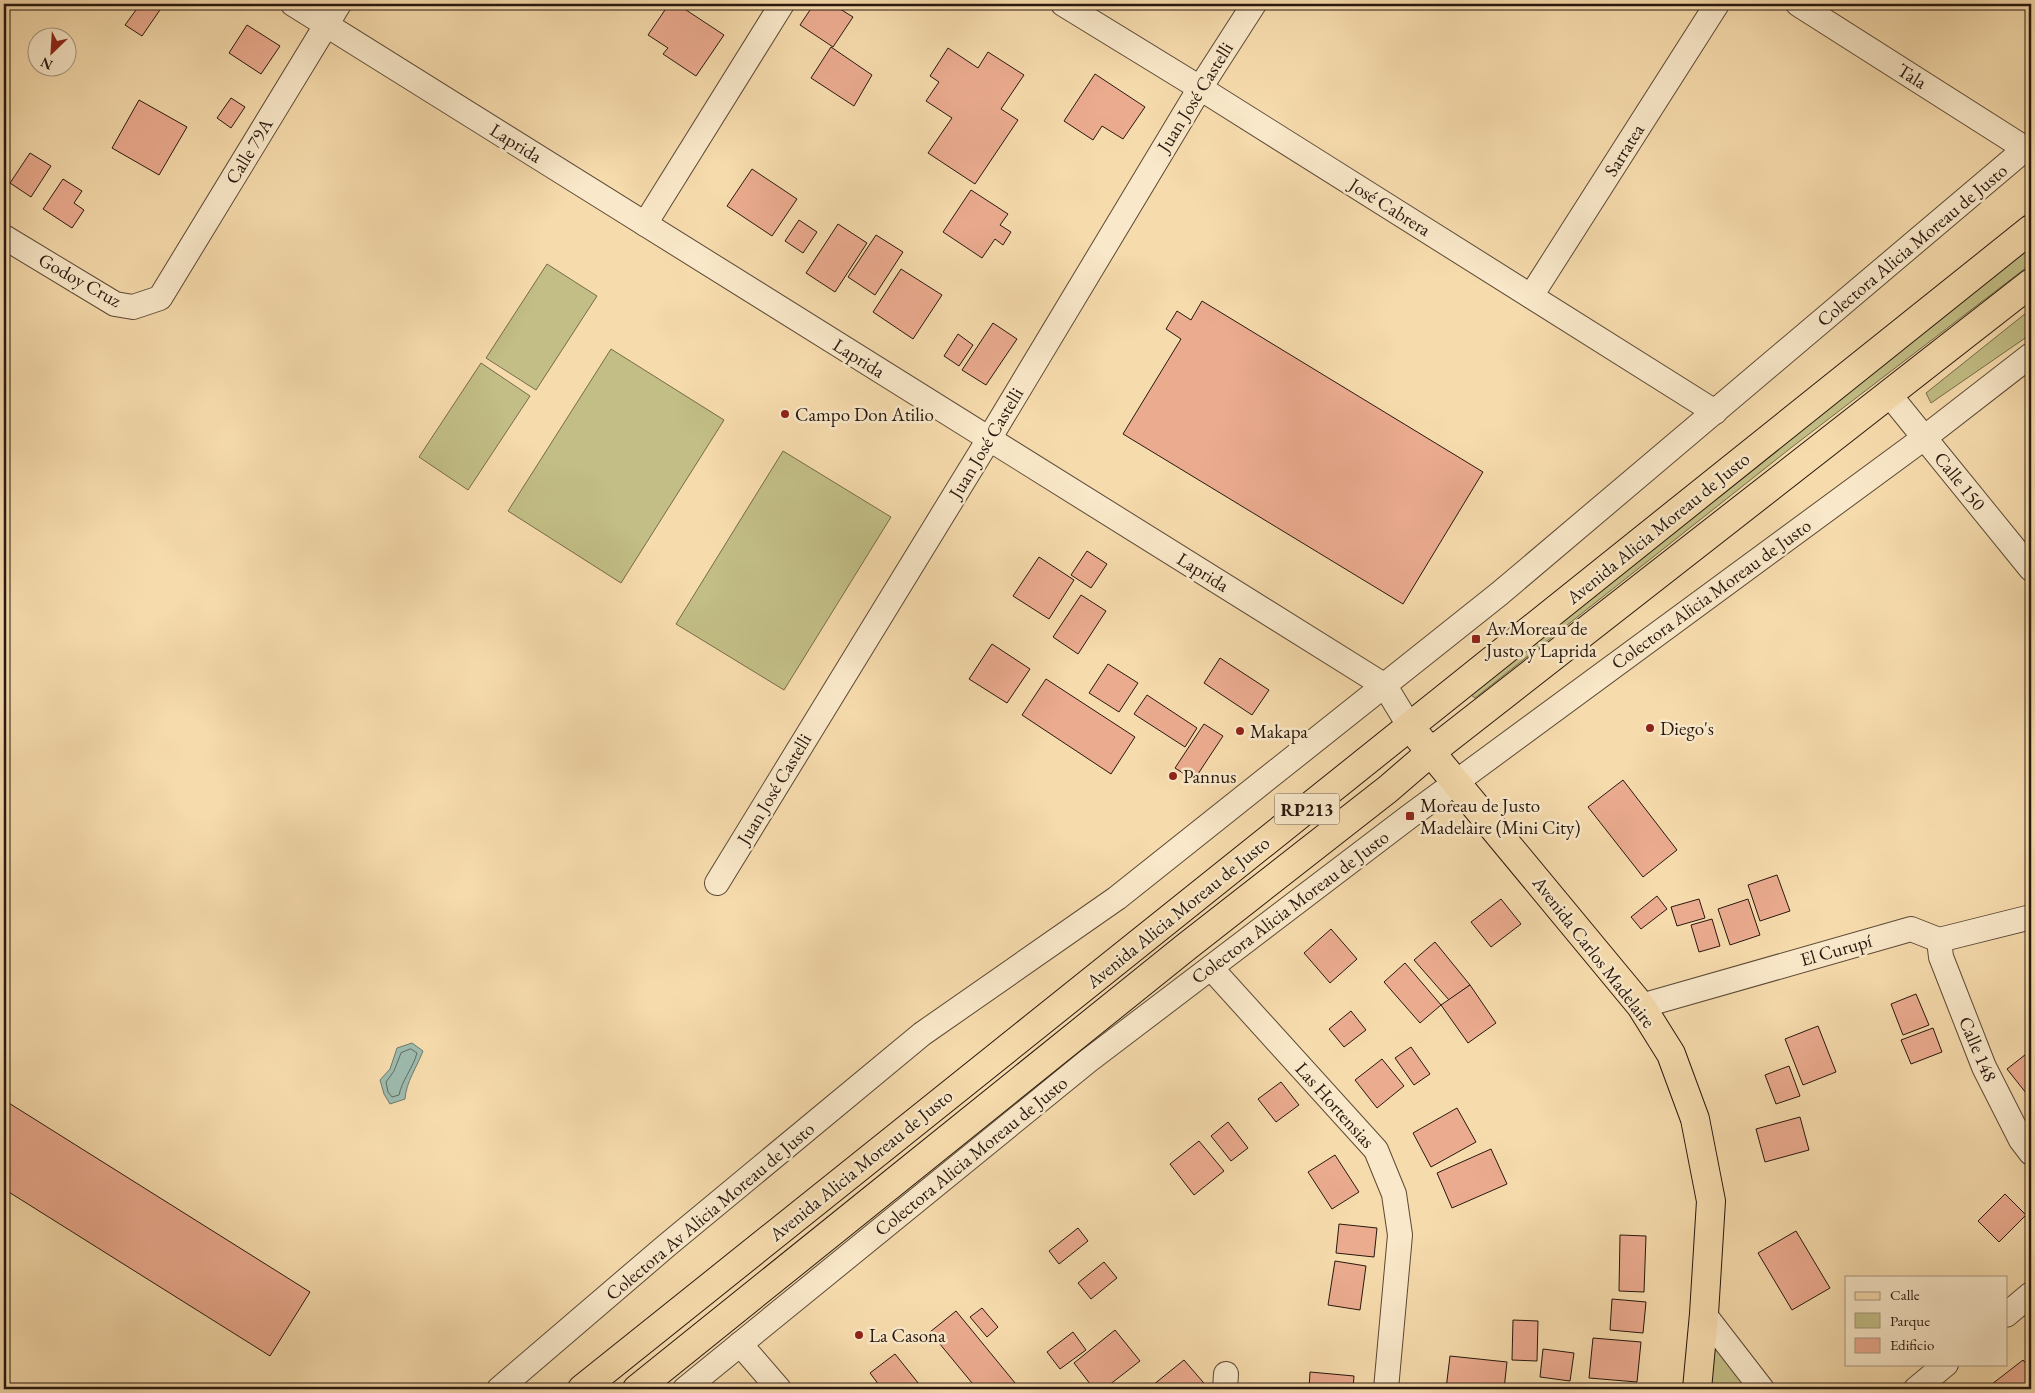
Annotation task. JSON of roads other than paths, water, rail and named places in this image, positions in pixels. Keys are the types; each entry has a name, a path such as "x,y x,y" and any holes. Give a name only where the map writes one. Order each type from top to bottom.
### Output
{"main road":[{"name":"Avenida Alicia Moreau de Justo","path":"582,1389 2031,229"},
{"name":"Avenida Alicia Moreau de Justo","path":"637,1389 1186,947 1388,789 1431,752 2031,283"},
{"name":"Avenida Carlos Madelaire","path":"1410,727 1641,1006 1670,1054 1695,1119 1711,1201 1697,1389"}],"street":[{"name":"Laprida","path":"293,4 1385,686 1410,727"},
{"name":"Calle 79A","path":"160,298 339,4"},
{"path":"645,224 782,4"},
{"name":"José Cabrera","path":"1063,4 1715,412"},
{"name":"Juan José Castelli","path":"717,883 989,439 1200,88 1254,4"},
{"name":"Sarratea","path":"1531,296 1717,4"},
{"name":"Tala","path":"1798,4 2028,147"},
{"name":"Colectora Alicia Moreau de Justo","path":"922,1034 1117,898 1385,686 1499,594 2028,147"},
{"name":"Godoy Cruz","path":"4,237 115,304 133,307 160,298"},
{"name":"Colectora Alicia Moreau de Justo","path":"685,1389 1088,1061 1456,782 1924,438 2031,355"},
{"name":"Calle 150","path":"1888,393 2031,569"},
{"path":"1939,940 2031,918"},
{"name":"El Curupí","path":"1641,1006 1911,929 1939,940"},
{"name":"Calle 148","path":"1939,940 1941,957 1984,1067 2021,1140 2031,1153"},
{"name":"Las Hortensias","path":"1210,968 1376,1150 1391,1185 1400,1235 1386,1389"},
{"name":"Colectora Av Alicia Moreau de Justo","path":"498,1389 659,1252 922,1034"},
{"path":"2008,1312 2031,1294"},
{"path":"1704,1314 1762,1389"},
{"path":"740,1344 779,1389"},
{"path":"1916,1389 1944,1366"}],"water":[{"path":"412,1043 423,1051 410,1081 405,1099 390,1104 384,1094 380,1080 390,1069 397,1048"}],"place":[{"name":"Campo Don Atilio","path":"785,414"},
{"name":"Av.Moreau de Justo y Laprida","path":"1476,639"},
{"name":"Diego's","path":"1650,728"},
{"name":"Makapa","path":"1240,731"},
{"name":"Pannus","path":"1173,776"},
{"name":"Moreau de Justo Madelaire (Mini City)","path":"1410,816"},
{"name":"La Casona","path":"859,1335"}]}
